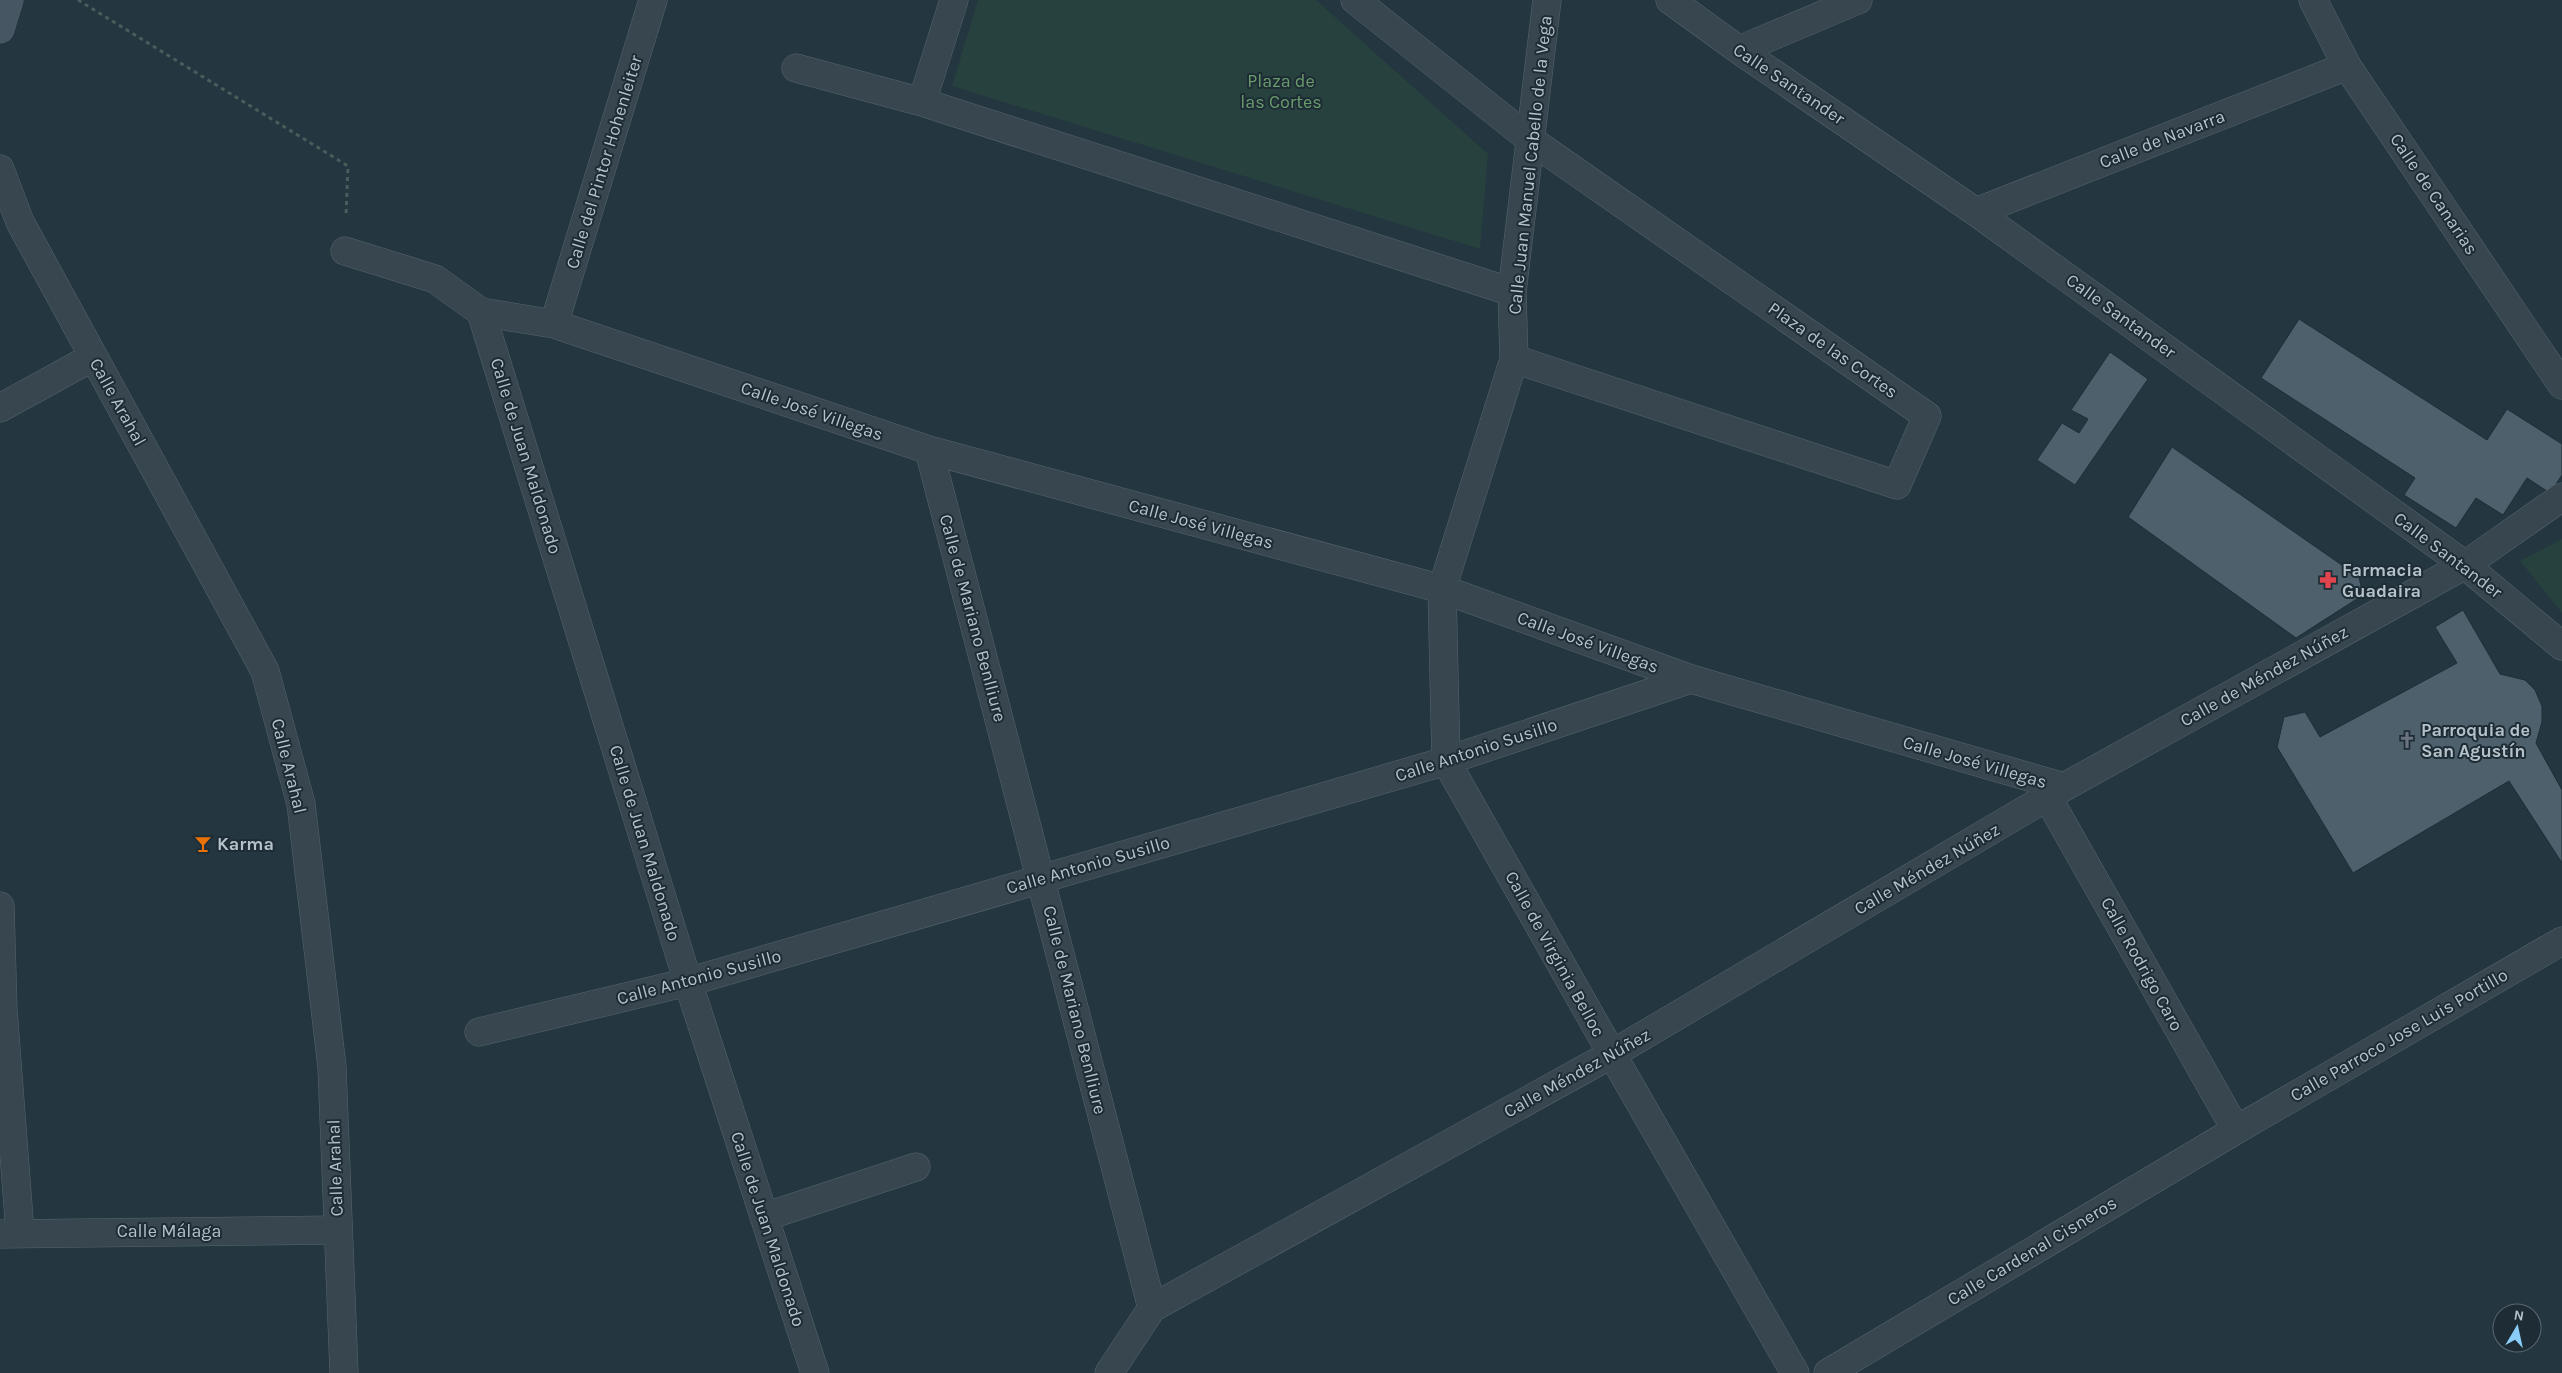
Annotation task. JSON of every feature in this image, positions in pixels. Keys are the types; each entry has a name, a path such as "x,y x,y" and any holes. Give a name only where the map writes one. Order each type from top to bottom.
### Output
{"main road":[{"path":"0,28 9,0"}],"street":[{"name":"Calle del Pintor Hohenleiter","path":"554,324 653,0"},
{"path":"922,102 954,0"},
{"name":"Plaza de las Cortes","path":"1355,0 1532,140 1927,416 1897,485 1514,359"},
{"name":"Calle Juan Manuel Cabello de la Vega","path":"1442,589 1514,359 1512,292 1548,0"},
{"name":"Calle Santander","path":"1670,0 1739,50 1976,212 2465,565 2562,646"},
{"path":"1739,50 1858,0"},
{"name":"Calle de Canarias","path":"2313,0 2347,66 2562,385"},
{"name":"Calle de Navarra","path":"1976,212 2347,66"},
{"path":"796,68 922,102 1512,292"},
{"path":"0,169 20,222"},
{"path":"0,199 20,222"},
{"name":"Calle Arahal","path":"20,222 265,671 301,804 332,1067 344,1373"},
{"name":"Calle José Villegas","path":"345,251 435,279 481,312 554,324 929,450 1442,589 1692,679 2056,792"},
{"name":"Calle de Juan Maldonado","path":"481,312 688,982 815,1373"},
{"path":"0,408 93,357"},
{"name":"Calle de Mariano Benlliure","path":"929,450 1152,1308"},
{"name":"Calle de Méndez Núñez","path":"2056,792 2465,565 2562,497"},
{"name":"Calle de Virginia Belloc","path":"1442,589 1446,761 1795,1373"},
{"name":"Calle Antonio Susillo","path":"479,1032 688,982 1042,879 1446,761 1692,679"},
{"name":"Calle Méndez Núñez","path":"1108,1373 1152,1308 1612,1054 2056,792"},
{"name":"Calle Rodrigo Caro","path":"2056,792 2236,1130"},
{"path":"0,906 10,1233"},
{"name":"Calle Parroco Jose Luis Portillo","path":"2236,1130 2562,941"},
{"name":"Calle Cardenal Cisneros","path":"1828,1373 2236,1130"},
{"path":"764,1218 916,1167"},
{"name":"Calle Málaga","path":"10,1233 337,1230"}],"path":[{"path":"78,0 348,166 345,251"}],"green space":[{"name":"Plaza de las Cortes","path":"978,0 1316,0 1488,154 1480,249 952,86"},
{"path":"2562,539 2562,613 2520,561"}],"building":[{"path":"2299,319 2487,440 2507,409 2562,444 2562,475 2550,493 2527,478 2503,515 2476,498 2456,528 2404,495 2415,478 2261,378"},
{"path":"2110,352 2148,379 2075,485 2037,460 2062,423 2079,433 2088,419 2071,410"},
{"path":"2172,447 2359,577 2363,595 2296,638 2128,517"},
{"name":"Parroquia de San Agustín","path":"2463,610 2500,674 2525,680 2535,690 2542,706 2542,722 2536,743 2562,790 2562,863 2509,781 2353,873 2277,747 2284,717 2305,712 2320,737 2457,663 2435,627"}],"place":[{"name":"Farmacia Guadaira","path":"2328,580"},
{"name":"Parroquia de San Agustín","path":"2407,740"},
{"name":"Karma","path":"203,844"}]}
